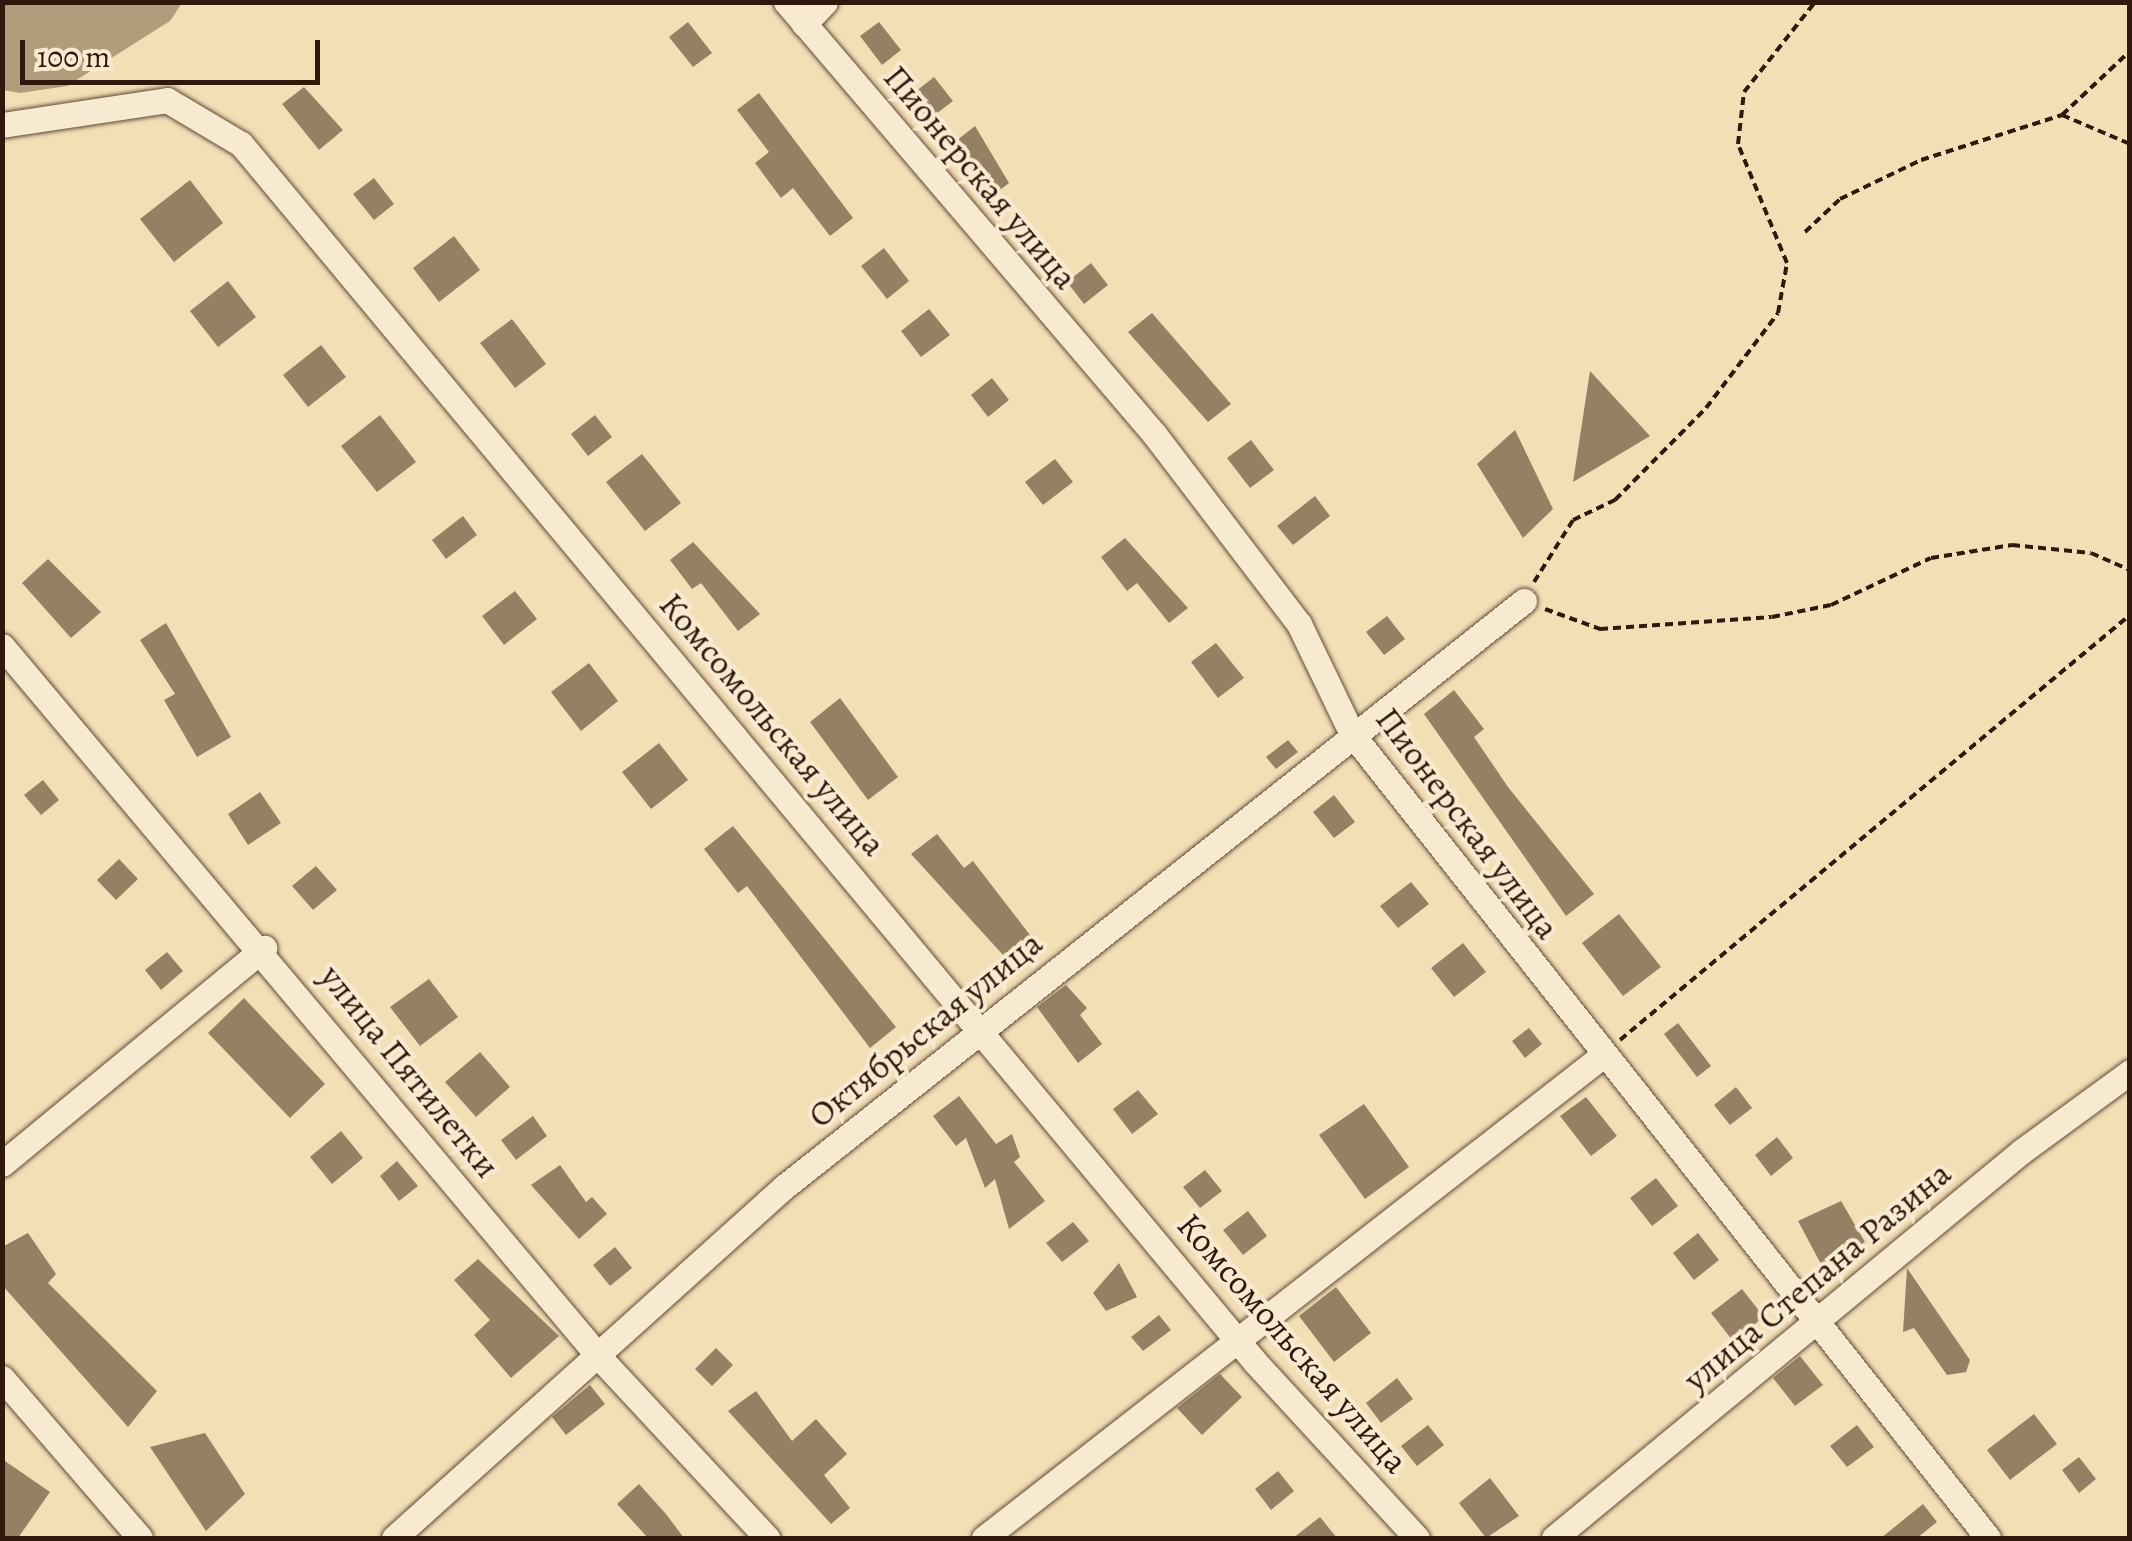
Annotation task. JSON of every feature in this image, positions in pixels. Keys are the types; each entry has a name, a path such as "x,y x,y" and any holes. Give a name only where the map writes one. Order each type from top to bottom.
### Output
{"street":[{"name":"Пионерская улица","path":"786,2 1167,451 1299,624 1352,734 1988,1538"},
{"path":"804,24 825,2"},
{"name":"Комсомольская улица","path":"2,125 167,100 241,144 982,1028 1236,1338 1417,1538"},
{"name":"Октябрьская улица","path":"394,1538 600,1358 784,1188 1524,601"},
{"name":"улица Пятилетки","path":"2,646 264,948 600,1358 767,1538"},
{"path":"2,1164 264,948"},
{"path":"984,1538 1603,1054"},
{"name":"улица Степана Разина","path":"1554,1538 2130,1072"},
{"path":"2,1378 140,1538"}],"path":[{"path":"1815,2 1744,92 1738,144 1787,263 1778,313 1680,434 1615,500 1573,520 1524,601 1600,628 1831,605 1931,558 2012,545 2091,553 2130,570"},
{"path":"1805,232 1840,199 1921,160 2062,115 2130,52"},
{"path":"2062,115 2130,144"},
{"path":"1603,1054 2130,614"}],"shaded area":[{"path":"2,3 182,3 170,21 67,86 20,93 3,90"}],"building":[{"path":"688,22 712,53 693,67 669,37"},
{"path":"879,22 901,50 882,65 860,36"},
{"path":"934,77 953,101 928,120 910,96"},
{"path":"304,87 343,130 319,150 282,104"},
{"path":"759,93 853,218 830,236 793,188 781,198 755,163 769,152 737,110"},
{"path":"975,126 1009,183 995,194 951,145"},
{"path":"374,178 394,204 374,220 353,194"},
{"path":"190,180 223,223 174,262 140,219"},
{"path":"454,236 480,270 439,302 413,268"},
{"path":"884,248 909,281 887,299 861,266"},
{"path":"1091,263 1108,285 1084,304 1067,282"},
{"path":"228,281 256,317 218,347 190,311"},
{"path":"929,309 950,335 921,357 901,331"},
{"path":"1152,313 1231,404 1208,422 1128,332"},
{"path":"512,319 546,364 515,388 480,343"},
{"path":"321,345 346,377 308,407 283,375"},
{"path":"1590,371 1650,436 1573,482"},
{"path":"992,378 1009,400 988,417 971,395"},
{"path":"380,415 416,462 377,492 341,446"},
{"path":"595,415 612,437 588,456 571,434"},
{"path":"1515,430 1553,509 1523,538 1477,464"},
{"path":"1251,440 1274,470 1250,488 1227,458"},
{"path":"642,454 681,503 645,531 606,482"},
{"path":"1055,459 1073,482 1043,505 1025,482"},
{"path":"1315,496 1330,516 1293,545 1277,526"},
{"path":"463,516 477,535 446,559 432,540"},
{"path":"1125,538 1188,608 1169,623 1137,583 1127,591 1101,557"},
{"path":"693,542 760,614 738,631 701,583 692,589 670,560"},
{"path":"48,559 101,612 71,638 22,583"},
{"path":"515,591 537,619 504,645 482,616"},
{"path":"1387,616 1405,639 1384,655 1366,632"},
{"path":"166,623 231,737 197,757 164,700 175,694 140,640"},
{"path":"1216,643 1244,678 1218,698 1191,662"},
{"path":"589,663 618,701 581,731 551,692"},
{"path":"1454,690 1484,729 1474,737 1508,787 1594,894 1566,916 1424,714"},
{"path":"840,698 898,777 868,800 810,722"},
{"path":"1288,740 1298,752 1276,769 1266,757"},
{"path":"659,743 688,780 651,809 622,772"},
{"path":"43,780 59,800 41,815 24,795"},
{"path":"260,792 281,823 248,845 228,814"},
{"path":"1334,795 1355,822 1334,838 1313,812"},
{"path":"733,826 896,1027 870,1048 747,886 738,893 704,849"},
{"path":"937,834 964,868 973,861 1030,935 1004,956 911,854"},
{"path":"119,859 138,879 116,900 97,880"},
{"path":"316,866 337,890 313,910 292,886"},
{"path":"1411,882 1429,904 1398,928 1380,906"},
{"path":"1619,914 1661,967 1623,996 1582,943"},
{"path":"1463,943 1486,972 1454,997 1431,968"},
{"path":"167,952 183,971 161,990 145,970"},
{"path":"429,979 458,1017 420,1046 390,1007"},
{"path":"1066,985 1087,1008 1080,1015 1102,1044 1078,1063 1037,1007"},
{"path":"244,998 325,1084 290,1118 208,1033"},
{"path":"1678,1023 1711,1066 1697,1077 1664,1034"},
{"path":"1529,1028 1542,1044 1525,1058 1512,1041"},
{"path":"480,1052 510,1087 476,1117 445,1082"},
{"path":"1736,1087 1752,1108 1730,1125 1714,1105"},
{"path":"1138,1090 1158,1114 1132,1134 1113,1109"},
{"path":"959,1096 996,1144 1012,1134 1020,1157 1014,1162 1045,1201 1009,1229 995,1179 985,1188 966,1138 956,1146 933,1116"},
{"path":"1586,1097 1617,1136 1591,1156 1560,1116"},
{"path":"1364,1104 1409,1167 1365,1199 1319,1135"},
{"path":"533,1116 547,1136 516,1160 501,1140"},
{"path":"341,1131 363,1158 332,1184 310,1157"},
{"path":"1777,1137 1793,1158 1771,1176 1755,1155"},
{"path":"397,1161 418,1186 399,1201 380,1176"},
{"path":"560,1165 586,1202 592,1197 607,1214 579,1239 531,1185"},
{"path":"1205,1170 1222,1191 1200,1208 1183,1187"},
{"path":"1656,1178 1678,1206 1652,1226 1630,1198"},
{"path":"1841,1201 1865,1242 1822,1266 1798,1221"},
{"path":"1248,1211 1267,1236 1243,1255 1223,1230"},
{"path":"1073,1222 1089,1241 1062,1262 1046,1243"},
{"path":"28,1233 56,1274 48,1283 157,1391 128,1427 2,1285 2,1247"},
{"path":"1698,1233 1719,1260 1694,1280 1673,1253"},
{"path":"615,1247 632,1268 610,1286 593,1265"},
{"path":"478,1259 559,1336 511,1378 474,1335 490,1320 454,1280"},
{"path":"1119,1263 1137,1297 1106,1311 1093,1293"},
{"path":"1907,1268 1970,1360 1966,1372 1947,1375 1914,1328 1903,1332"},
{"path":"1336,1287 1371,1333 1334,1362 1299,1316"},
{"path":"1742,1289 1764,1317 1733,1341 1711,1313"},
{"path":"1159,1315 1171,1330 1143,1351 1131,1337"},
{"path":"716,1348 733,1365 712,1386 695,1369"},
{"path":"1800,1356 1823,1385 1795,1406 1773,1378"},
{"path":"1220,1374 1242,1397 1202,1435 1177,1408"},
{"path":"1397,1378 1413,1399 1381,1423 1366,1403"},
{"path":"590,1385 605,1404 566,1435 552,1417"},
{"path":"756,1391 792,1441 816,1419 847,1454 824,1475 850,1508 831,1524 728,1411"},
{"path":"2034,1414 2057,1444 2010,1480 1987,1450"},
{"path":"1428,1425 1444,1445 1417,1466 1401,1446"},
{"path":"1857,1425 1874,1447 1847,1467 1830,1446"},
{"path":"205,1433 245,1494 206,1531 150,1447"},
{"path":"2079,1457 2096,1479 2079,1493 2062,1470"},
{"path":"2,1459 50,1492 18,1538 2,1538"},
{"path":"1278,1471 1294,1491 1271,1510 1255,1489"},
{"path":"1490,1478 1519,1516 1486,1538 1459,1503"},
{"path":"639,1484 684,1538 648,1538 617,1504"},
{"path":"1923,1504 1937,1522 1917,1538 1881,1538"},
{"path":"1320,1517 1337,1538 1293,1538"}]}
